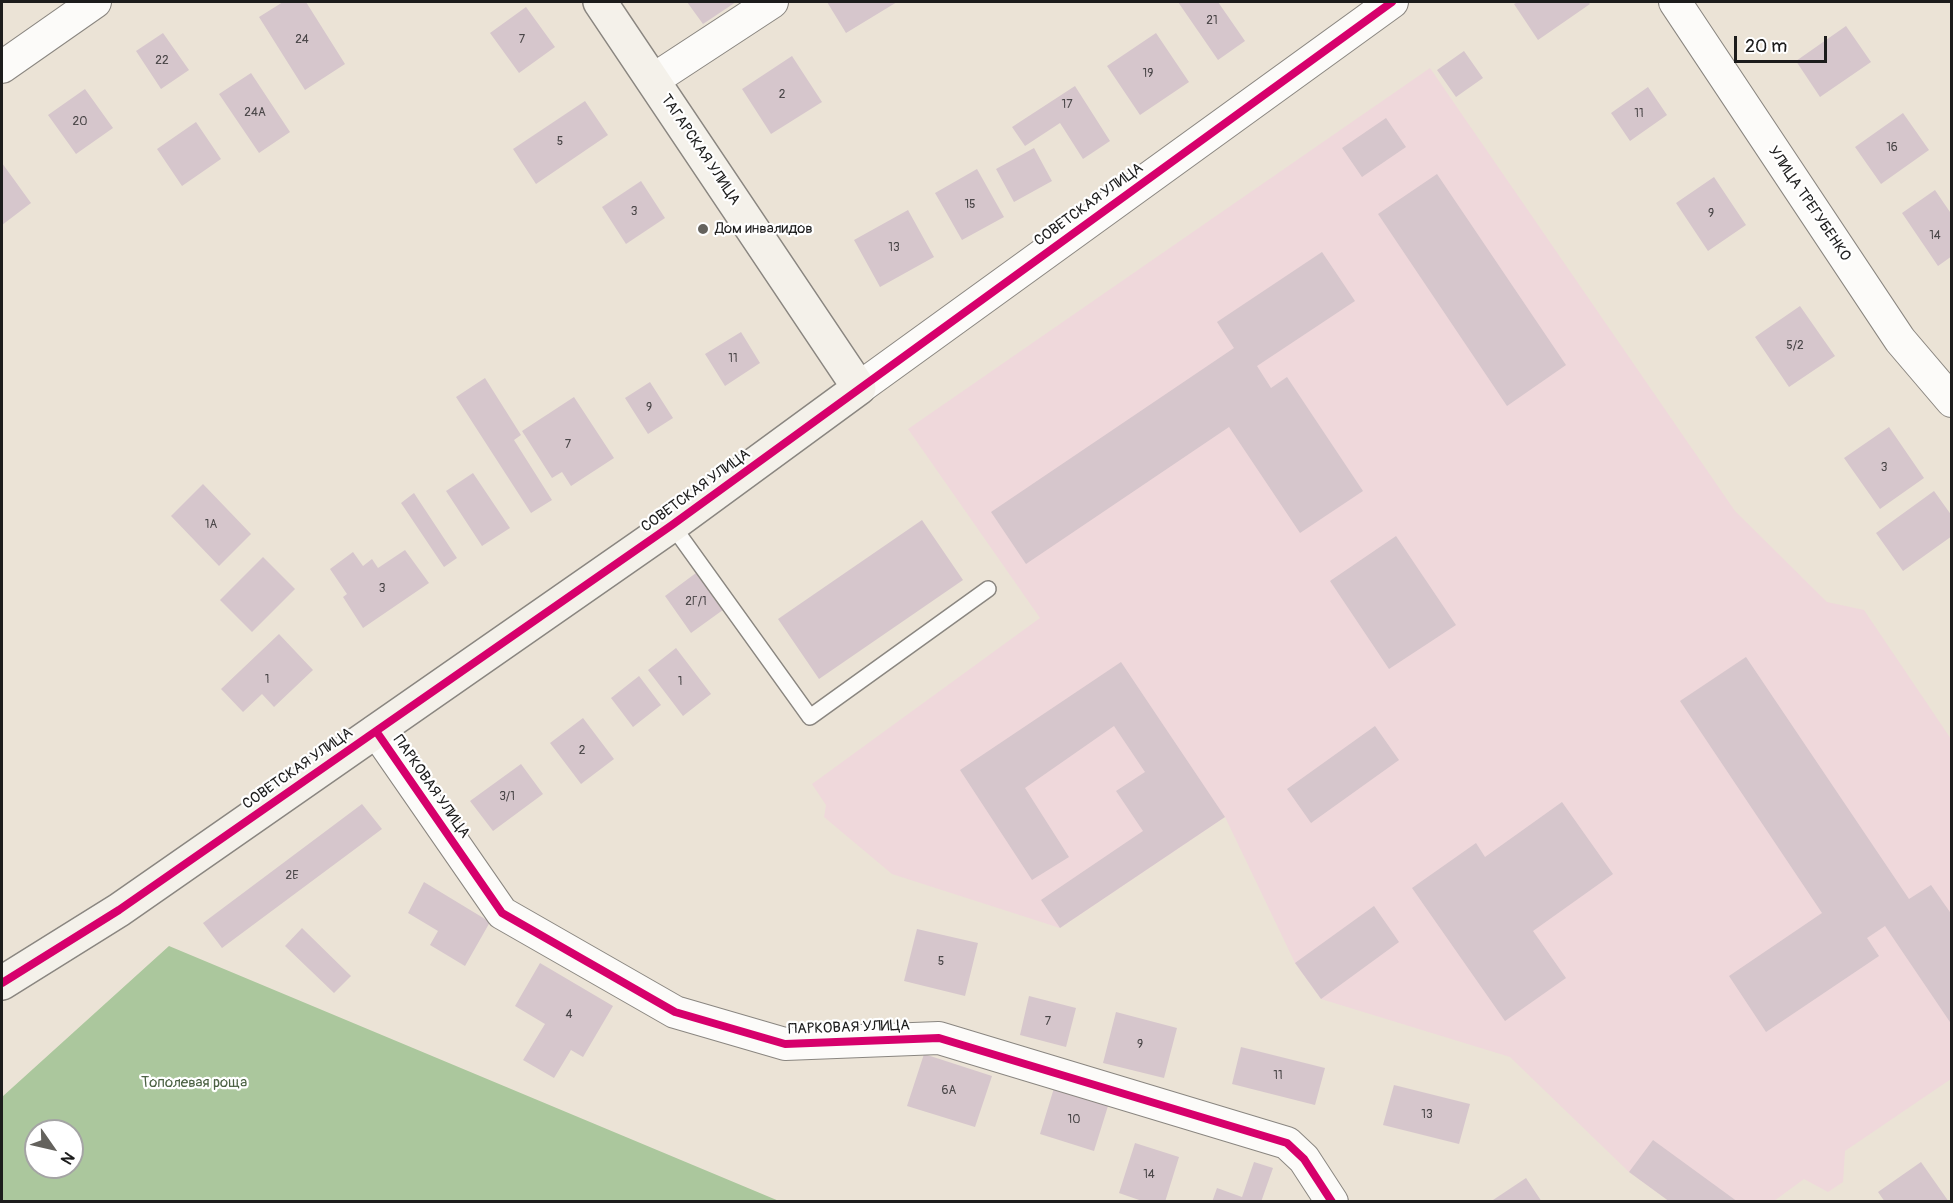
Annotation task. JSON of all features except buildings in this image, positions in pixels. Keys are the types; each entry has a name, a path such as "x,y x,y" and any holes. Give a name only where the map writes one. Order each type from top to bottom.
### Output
{"street":[{"path":"2,68 94,2"},
{"name":"ТАГАРСКАЯ УЛИЦА","path":"600,2 859,388"},
{"path":"653,80 772,2"},
{"name":"СОВЕТСКАЯ УЛИЦА","path":"2,983 119,910 672,525 1392,2"},
{"name":"УЛИЦА ТРЕГУБЕНКО","path":"1675,2 1900,340 1952,401"},
{"name":"ПАРКОВАЯ УЛИЦА","path":"376,731 502,913 675,1012 785,1044 939,1038 1287,1143 1304,1159 1332,1202"}],"lane":[{"path":"672,525 810,717 988,590"}],"shaded area":[{"path":"1430,68 1735,511 1827,602 1864,610 1951,739 1951,1079 1845,1151 1843,1182 1828,1192 1804,1179 1774,1201 1670,1201 1629,1172 1510,1057 1321,999 1295,963 1225,817 1060,928 892,874 824,817 826,805 812,784 1040,618 908,429"}],"green space":[{"name":"Тополевая роща","path":"169,946 779,1201 2,1201 2,1097"}],"cycle path":[{"path":"2,983 119,910 672,525 1392,2"},
{"path":"376,731 502,913 675,1012 785,1044 939,1038 1287,1143 1304,1159 1332,1202"}],"place":[{"name":"Дом инвалидов","path":"703,229"}]}
